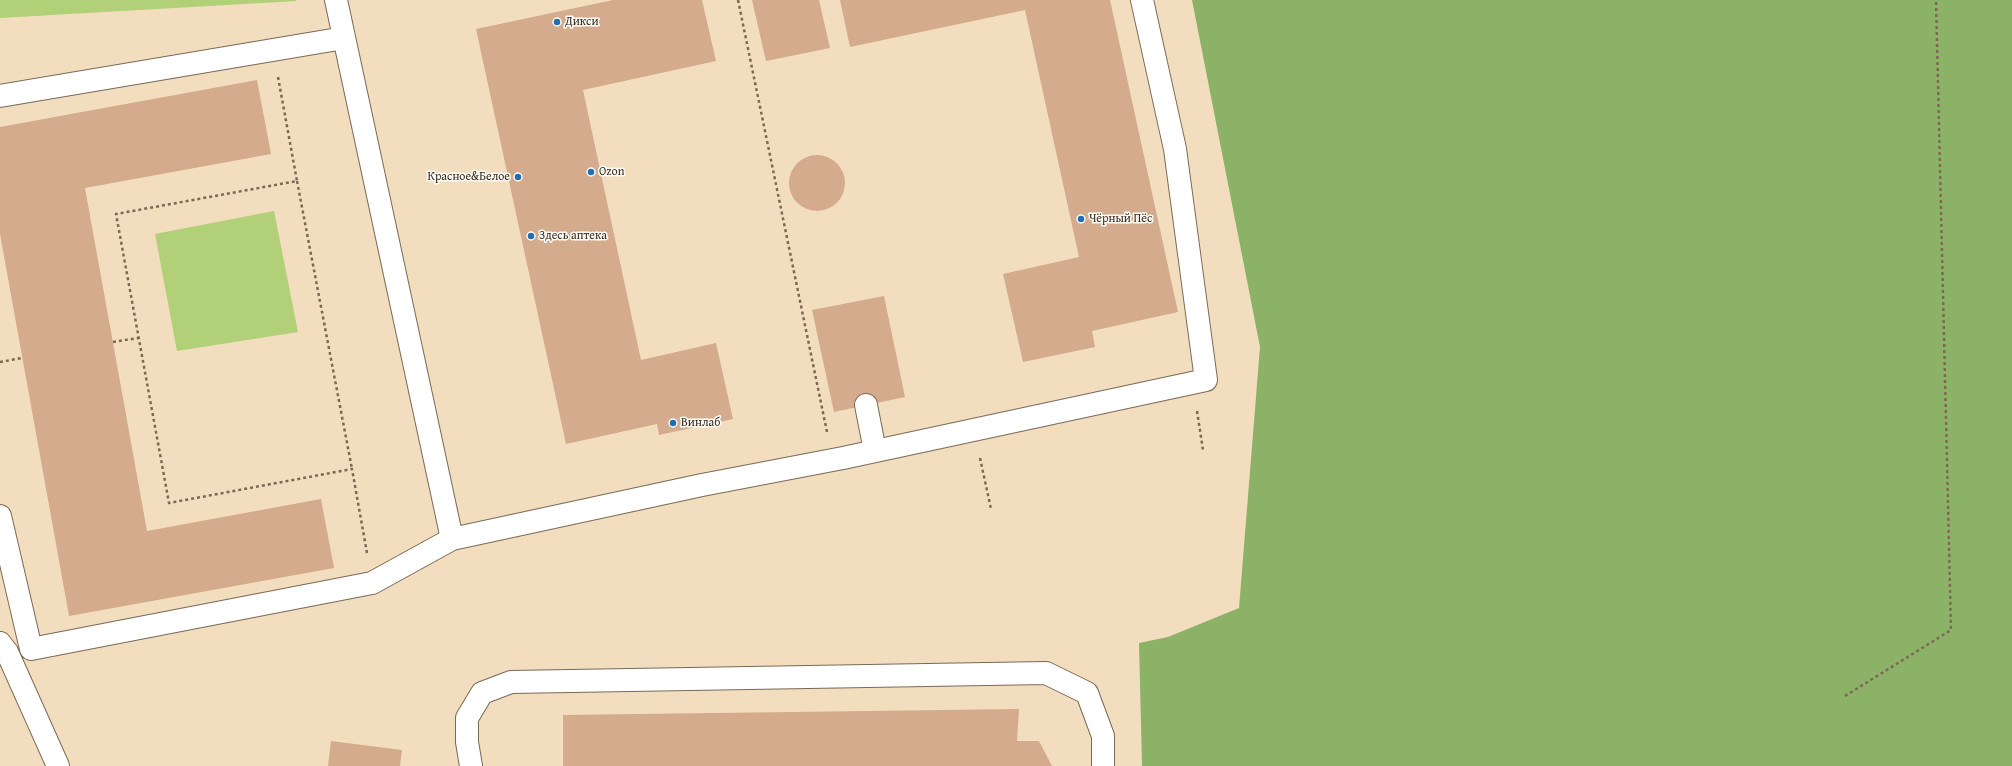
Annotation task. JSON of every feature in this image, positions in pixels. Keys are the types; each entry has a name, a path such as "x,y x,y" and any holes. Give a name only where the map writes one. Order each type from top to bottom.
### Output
{"lane":[{"path":"336,0 452,539"},
{"path":"0,516 32,650 372,583 452,539 702,485 832,460 1206,380 1175,149 1142,0"},
{"path":"0,96 344,38"},
{"path":"866,405 875,451"},
{"path":"0,643 7,652 58,766"},
{"path":"471,766 467,742 468,718 482,693 511,682 1046,673 1087,692 1103,736 1104,766"}],"path":[{"path":"738,0 832,460"},
{"path":"1845,696 1952,630 1936,0"},
{"path":"274,50 372,583"},
{"path":"298,181 116,214 168,503 352,470"},
{"path":"113,342 138,338"},
{"path":"0,362 22,358"},
{"path":"1194,383 1203,450"},
{"path":"973,430 991,509"}],"green space":[{"path":"0,0 296,0 297,1 0,18"},
{"path":"1192,0 2012,0 2012,766 1142,766 1139,643 1168,637 1239,608 1260,347"},
{"path":"274,211 298,332 177,351 155,234"}],"building":[{"path":"613,0 702,0 716,61 583,90 641,360 716,343 733,419 659,435 657,424 566,444 476,29"},
{"path":"752,0 819,0 830,48 766,61"},
{"path":"840,0 1110,0 1178,312 1092,331 1095,347 1023,362 1003,274 1079,257 1025,10 850,47"},
{"path":"257,80 271,154 85,188 147,531 321,499 334,568 69,616 0,234 0,127"},
{"path":"811,155 823,155 833,159 841,167 845,177 845,189 841,199 833,207 823,211 811,211 801,207 793,199 789,189 789,177 793,167 801,159"},
{"path":"884,296 905,397 834,412 812,310"},
{"path":"1019,709 1017,741 1039,741 1052,766 563,766 563,715"},
{"path":"331,741 402,750 400,766 328,766"}],"place":[{"name":"Дикси","path":"557,22"},
{"name":"Ozon","path":"591,172"},
{"name":"Красное&Белое","path":"518,177"},
{"name":"Чёрный Пёс","path":"1081,219"},
{"name":"Здесь аптека","path":"531,236"},
{"name":"Винлаб","path":"673,423"}]}
